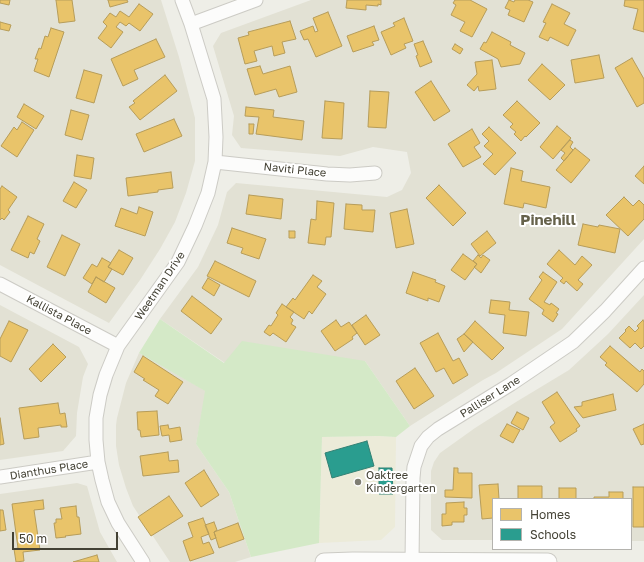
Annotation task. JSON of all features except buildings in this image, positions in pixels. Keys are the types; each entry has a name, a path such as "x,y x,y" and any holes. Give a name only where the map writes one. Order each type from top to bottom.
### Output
{"street":[{"name":"Weetman Drive","path":"144,562 118,523 108,502 98,462 96,418 98,403 106,375 118,346 178,262 195,226 208,193 215,162 216,137 214,99 182,0"},
{"path":"191,24 256,0"},
{"name":"Naviti Place","path":"215,162 327,174 350,175 375,173"},
{"name":"Palliser Lane","path":"412,562 414,467 421,446 428,437 438,428 511,384 572,342 605,311 644,268"},
{"name":"Kallista Place","path":"0,284 118,346"},
{"name":"Dianthus Place","path":"0,477 98,462"},
{"path":"324,562 548,562"}],"shaded area":[{"path":"0,0 161,0 179,57 195,118 195,161 186,193 175,222 140,280 109,323 0,265"},
{"path":"311,0 644,0 644,239 562,329 496,373 410,426 365,361 225,363 160,319 198,267 218,225 227,192 236,183 387,197 402,190 411,173 407,152 373,147 340,156 241,148 232,135 234,116 213,46 221,33"},
{"path":"644,295 644,541 632,541 632,498 492,498 492,540 442,540 431,530 431,471 434,462 440,453 475,428 569,370 608,334"},
{"path":"0,305 79,347 88,364 83,377 77,413 76,436 63,451 0,460"},
{"path":"139,353 206,391 196,444 229,492 251,557 235,562 170,562 133,506 119,465 116,446 116,425 126,383"},
{"name":"Oaktree Kindergarten","path":"322,437 396,437 395,527 381,540 319,543"},
{"path":"77,483 87,486 100,532 117,562 0,562 0,494"}],"green space":[{"path":"160,319 224,363 242,341 365,361 410,426 396,437 322,437 319,543 251,557 229,492 196,444 205,391 139,353"}],"place":[{"name":"Oaktree Kindergarten","path":"358,482"}],"district":[{"name":"Pinehill","path":"548,220"}]}
